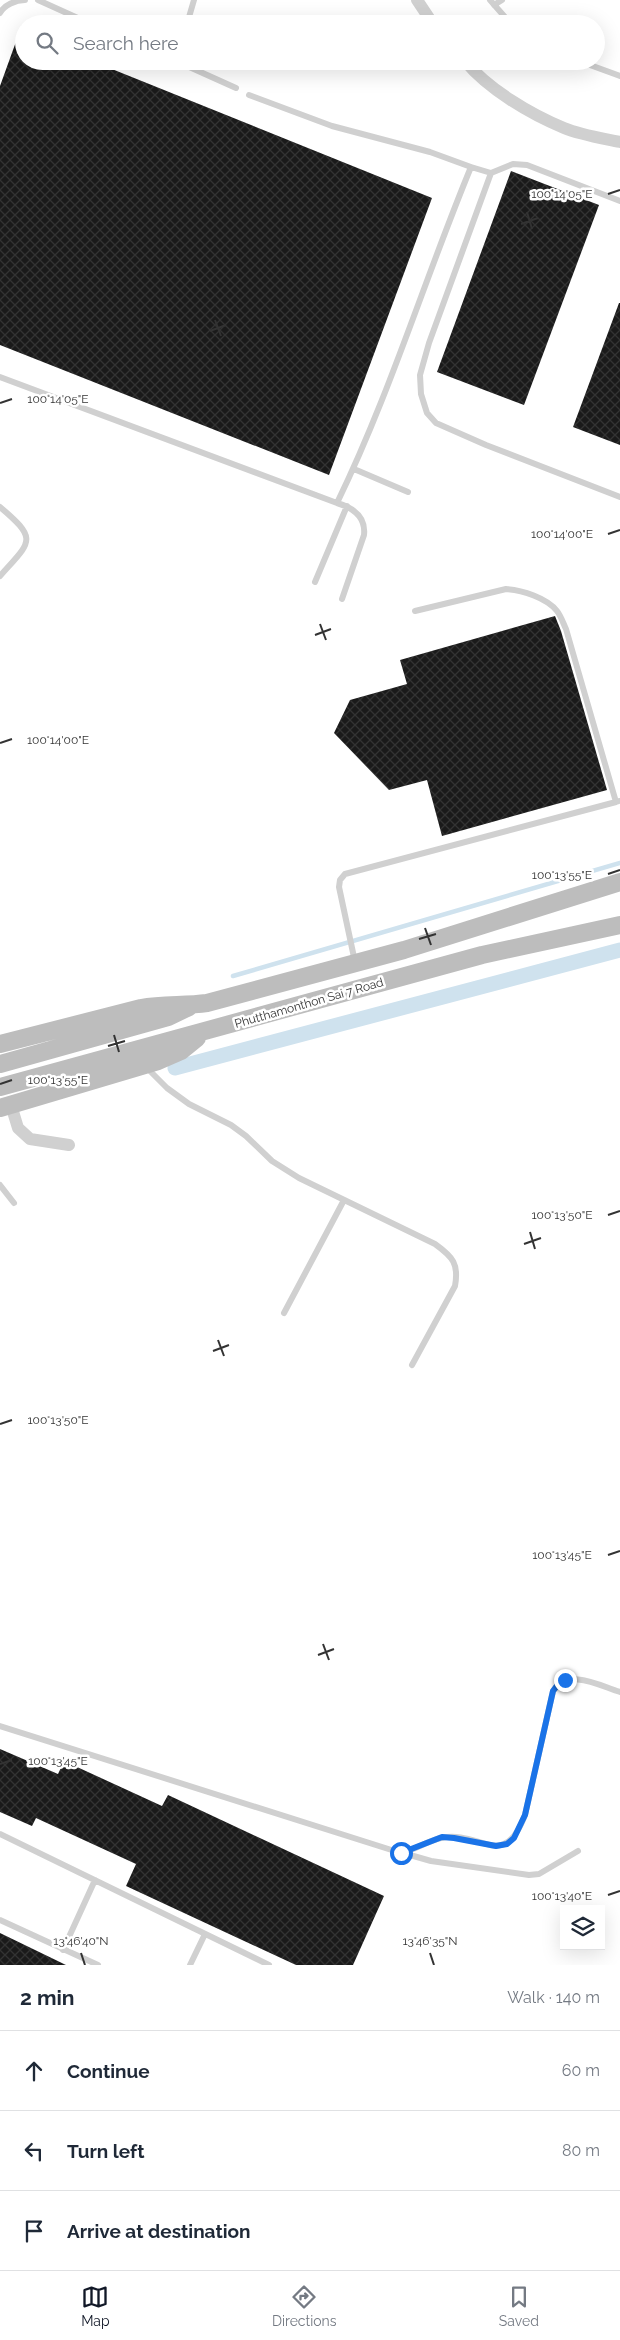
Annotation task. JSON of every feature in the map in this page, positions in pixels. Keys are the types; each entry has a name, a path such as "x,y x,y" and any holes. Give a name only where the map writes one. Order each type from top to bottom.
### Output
{"main road":[{"name":"Phutthamonthon Sai 7 Road","path":"192,1005 207,1003 404,950 620,882"},
{"name":"Phutthamonthon Sai 7 Road","path":"0,1087 482,955 620,925"},
{"path":"0,1044 141,1008 163,1004 192,1005"},
{"path":"0,1064 168,1017 192,1005"},
{"path":"6,1106 144,1065 181,1051 203,1032"}],"street":[{"path":"417,0 427,15"},
{"path":"473,70 493,89 564,128 620,142"},
{"path":"6,1106 18,1128 30,1140 69,1145"}],"lane":[{"path":"0,13 3,8 18,0 25,0"},
{"path":"38,0 71,15"},
{"path":"190,15 194,0"},
{"path":"502,0 492,3 503,15"},
{"path":"197,70 236,88"},
{"path":"604,70 620,76"},
{"path":"250,95 332,126 430,152 491,173 513,164 528,165 620,200"},
{"path":"337,503 354,469 471,167"},
{"path":"491,173 429,343 420,375 420,394 427,413 436,423 477,442 620,497"},
{"path":"0,377 347,506 360,516 365,525 364,535 342,599"},
{"path":"354,469 408,492"},
{"path":"315,582 347,506"},
{"path":"0,507 23,526 28,537 27,545 0,576"},
{"path":"355,963 338,887 340,880 345,874 618,801 566,629 558,612 550,604 515,590 506,589 415,611"},
{"path":"144,1065 167,1088 188,1104 231,1125 246,1136 272,1161 299,1178 435,1244 448,1253 454,1263 457,1274 455,1286 412,1364"},
{"path":"0,1185 14,1203"},
{"path":"284,1313 344,1200"},
{"path":"401,1853 442,1837 496,1846 507,1844 520,1830 525,1815 553,1691 559,1683 574,1678 620,1692"},
{"path":"0,1726 431,1861 529,1875 539,1874 578,1852"},
{"path":"0,1834 268,1965"},
{"path":"63,1950 95,1880"},
{"path":"0,1920 98,1965"},
{"path":"190,1965 205,1934"}],"building":[{"path":"15,44 15,70 114,70 432,198 329,475 0,345 0,86"},
{"path":"511,171 599,205 524,405 437,372"},
{"path":"620,303 620,445 573,427"},
{"path":"555,616 607,790 442,836 427,780 389,790 334,733 350,700 407,684 400,660"},
{"path":"0,1749 58,1774 64,1761 162,1806 168,1795 384,1896 353,1965 296,1965 126,1886 136,1864 36,1818 32,1826 0,1812"},
{"path":"0,1933 66,1965 0,1965"}],"waterway":[{"path":"233,976 620,863"},
{"path":"175,1068 620,950"}],"route":[{"path":"401,1853 442,1837 496,1846 507,1844 514,1838 520,1830 525,1815 553,1691 559,1683 565,1680"}]}
